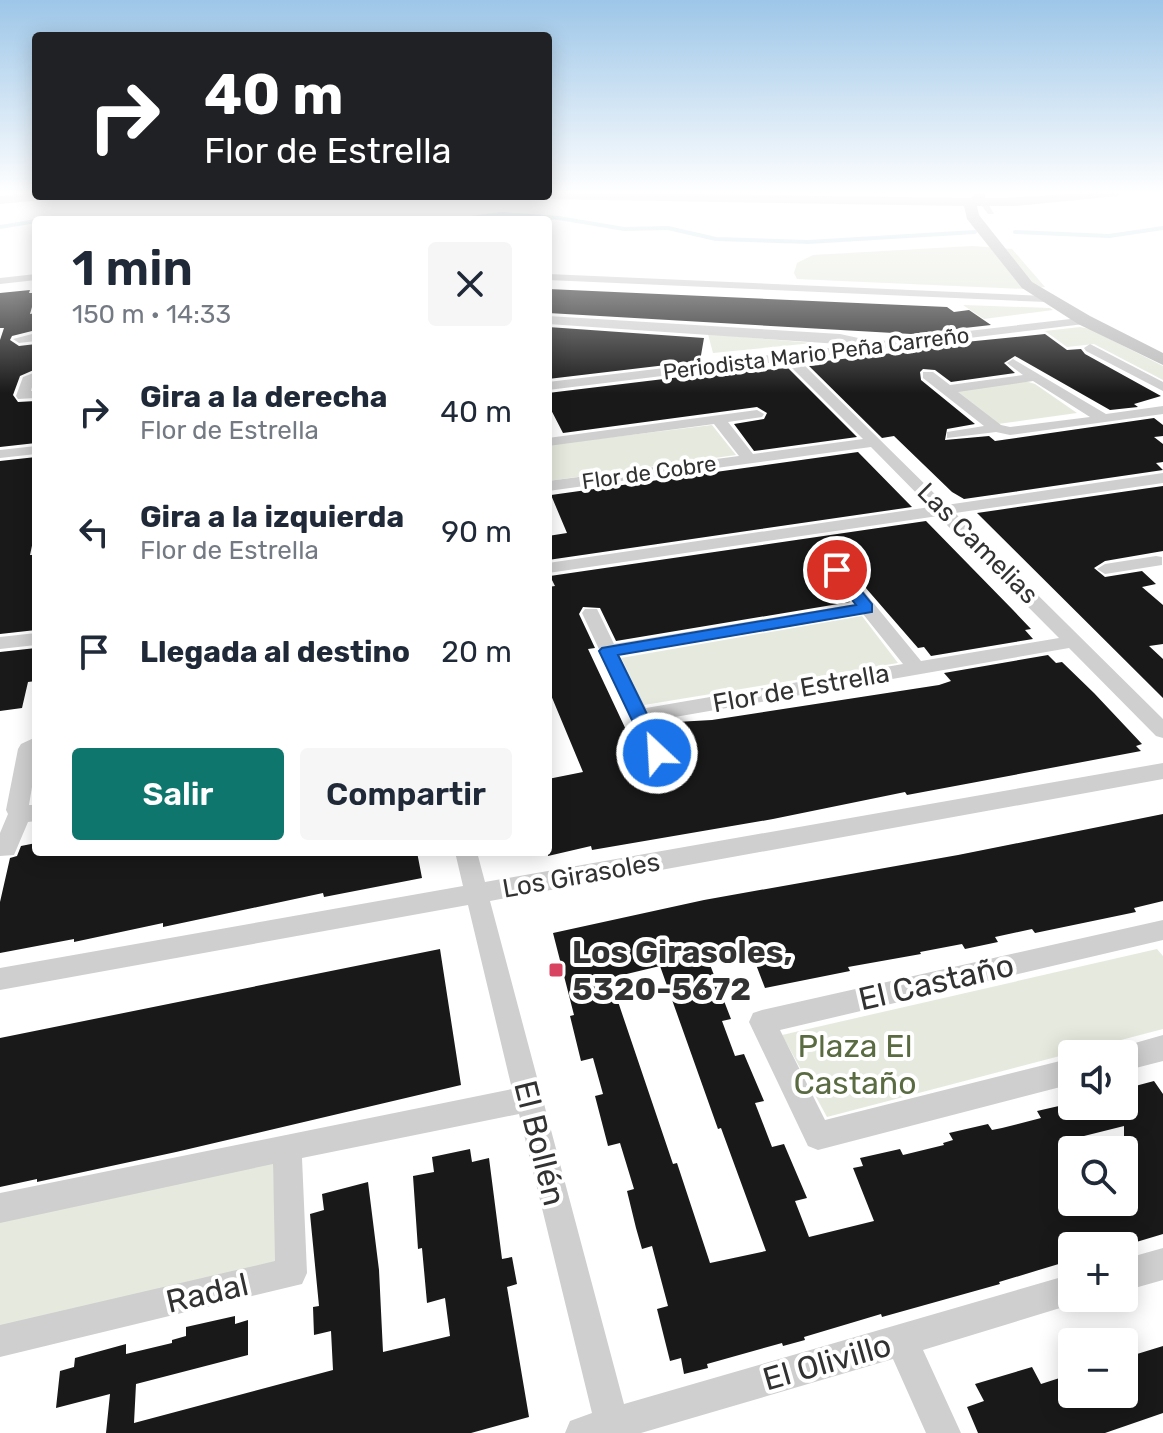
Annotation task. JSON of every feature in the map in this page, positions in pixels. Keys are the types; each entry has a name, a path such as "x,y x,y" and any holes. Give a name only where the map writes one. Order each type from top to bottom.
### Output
{"main road":[{"path":"1005,259 1019,277 1046,299 1163,360"},
{"path":"1029,259 1075,297 1116,317"}],"street":[{"path":"0,281 32,277"},
{"path":"552,277 1046,299"},
{"path":"552,320 840,338 864,347"},
{"name":"Periodista Mario Peña Carreño","path":"552,386 1084,320"},
{"path":"552,332 630,324"},
{"path":"19,339 32,337"},
{"path":"1090,348 1163,387"},
{"name":"Las Camelias","path":"790,358 944,508 1163,731"},
{"path":"1013,363 1104,419"},
{"path":"928,375 996,428"},
{"path":"32,377 23,396 32,395"},
{"path":"945,390 1035,377"},
{"path":"952,435 996,428 1010,431 1163,410"},
{"name":"Flor de Cobre","path":"552,441 757,414"},
{"name":"Flor de Cobre","path":"718,419 749,459"},
{"name":"Flor de Cobre","path":"552,485 876,442"},
{"path":"0,454 32,450"},
{"path":"552,567 1163,478"},
{"path":"1105,569 1161,563"},
{"name":"Flor de Estrella","path":"837,570 916,668"},
{"path":"608,651 867,608"},
{"path":"591,613 657,753"},
{"path":"0,643 32,639"},
{"name":"Flor de Estrella","path":"640,716 1074,641"},
{"path":"6,849 15,822 25,812 32,746"},
{"name":"Los Girasoles","path":"0,979 1163,771"},
{"name":"El Bollén","path":"467,856 528,1099 602,1430"},
{"name":"El Castaño","path":"1058,1075 818,1136 762,1022 1163,930"},
{"path":"1138,1054 1163,1048"},
{"path":"0,1208 528,1099"},
{"name":"Radal","path":"0,1341 291,1273 287,1147"},
{"path":"1138,1271 1163,1264"},
{"name":"El Olivillo","path":"602,1430 1058,1294"},
{"path":"902,1340 944,1433"}],"green space":[{"path":"805,259 1021,259 1045,287 1026,289 797,279 794,273 797,263"},
{"path":"963,305 1050,308 1053,310 984,319"},
{"path":"1080,327 1090,329 1163,366 1163,380 1094,344 1067,347 1045,331"},
{"path":"708,334 813,343 713,353"},
{"path":"1025,381 1035,384 1077,413 998,424 955,391"},
{"path":"712,425 736,455 552,480 552,445"},
{"path":"862,616 898,663 644,705 621,658"},
{"name":"Plaza El Castaño","path":"1157,949 1163,956 1163,1029 1121,1040 1058,1040 1058,1056 827,1117 782,1035"},
{"path":"273,1163 277,1273 0,1335 0,1221"}],"building":[{"path":"552,289 947,307 954,312 969,310 991,325 911,334 552,313"},
{"path":"30,290 29,293 32,293 32,331 12,336 10,340 19,346 32,344 32,371 20,376 13,395 18,402 32,401 32,443 0,447 0,340 4,328 0,328 0,293"},
{"path":"552,327 704,338 700,361 552,379"},
{"path":"1045,334 1067,350 1081,349 1161,396 1134,404 1138,407 1110,410 1015,356 1004,363 1015,373 951,382 935,370 923,369 920,372 921,380 975,424 947,429 945,440 989,436 995,441 1154,418 1163,425 1163,436 1154,437 1163,444 1163,462 1156,463 1163,470 964,499 952,492 894,436 882,438 809,366 820,365 817,362 935,348 935,345"},
{"path":"788,368 857,437 754,451 734,424 764,419 767,413 757,407 563,433 552,412 552,393 697,375"},
{"path":"858,452 912,507 552,559 552,535 567,533 552,495"},
{"path":"32,457 32,630 0,634 0,461"},
{"path":"1163,486 1163,551 1105,561 1094,568 1105,577 1142,571 1156,584 1142,587 1163,605 1163,644 1149,646 1163,659 1163,698 977,513"},
{"path":"926,521 1031,629 1025,630 1033,639 931,656 924,647 918,648 845,564 838,562 827,567 827,572 850,602 616,641 600,608 583,607 579,614 595,648 588,649 644,768 647,758 664,761 670,755 658,723 712,720 939,685 951,681 944,673 1048,655 1056,663 1062,662 1094,693 1142,744 1136,746 1141,751 907,795 905,792 773,819 592,850 591,846 552,855 552,778 583,772 552,698 552,586 555,586 552,576"},
{"path":"32,648 32,682 28,682 22,708 0,711 0,652"},
{"path":"1163,814 1163,901 1134,908 1136,912 1035,933 1032,929 995,937 998,942 965,949 962,944 920,952 848,967 850,971 765,988 750,949 707,957 731,1019 722,1021 735,1056 744,1054 764,1101 755,1103 772,1147 784,1144 807,1198 795,1201 809,1237 874,1221 853,1168 863,1166 860,1158 900,1149 903,1155 944,1145 953,1140 949,1133 988,1124 992,1130 1002,1128 1041,1118 1037,1111 1058,1106 1058,1120 1138,1120 1138,1085 1154,1081 1163,1094 1163,1234 1138,1242 1138,1232 1058,1232 1058,1264 1000,1284 804,1337 805,1340 783,1346 782,1343 707,1364 708,1368 684,1374 681,1358 670,1361 657,1309 668,1306 652,1246 642,1249 627,1191 634,1189 620,1143 608,1146 595,1096 603,1094 593,1058 581,1061 570,1016 574,1015 553,933 704,900 958,855","holes":["660,966 718,1129 721,1128 766,1251 710,1263 610,978"]},
{"path":"32,844 32,856 418,856 422,878 324,897 323,893 163,927 163,923 74,942 74,939 0,953 0,902 10,858 17,856 21,846"},
{"path":"440,949 461,1085 176,1152 0,1187 0,1038"},
{"path":"470,1149 472,1162 489,1158 502,1259 512,1257 517,1284 507,1287 529,1417 471,1433 106,1433 110,1394 56,1408 60,1371 74,1367 75,1358 126,1344 126,1354 172,1343 172,1340 186,1336 186,1327 235,1316 235,1324 248,1320 248,1355 136,1384 134,1423 333,1370 331,1331 314,1335 313,1307 319,1306 310,1214 324,1210 322,1194 368,1182 379,1270 383,1352 450,1336 445,1298 427,1303 422,1248 418,1249 413,1176 434,1172 432,1157"},
{"path":"1163,1346 1163,1413 1105,1433 978,1433 967,1407 984,1401 975,1384 1032,1367 1041,1384 1058,1379 1058,1408 1138,1408 1138,1354"}],"place":[{"name":"Los Girasoles, 5320-5672","path":"556,970"}],"route":[{"path":"657,753 608,651 867,608 837,570"}]}
